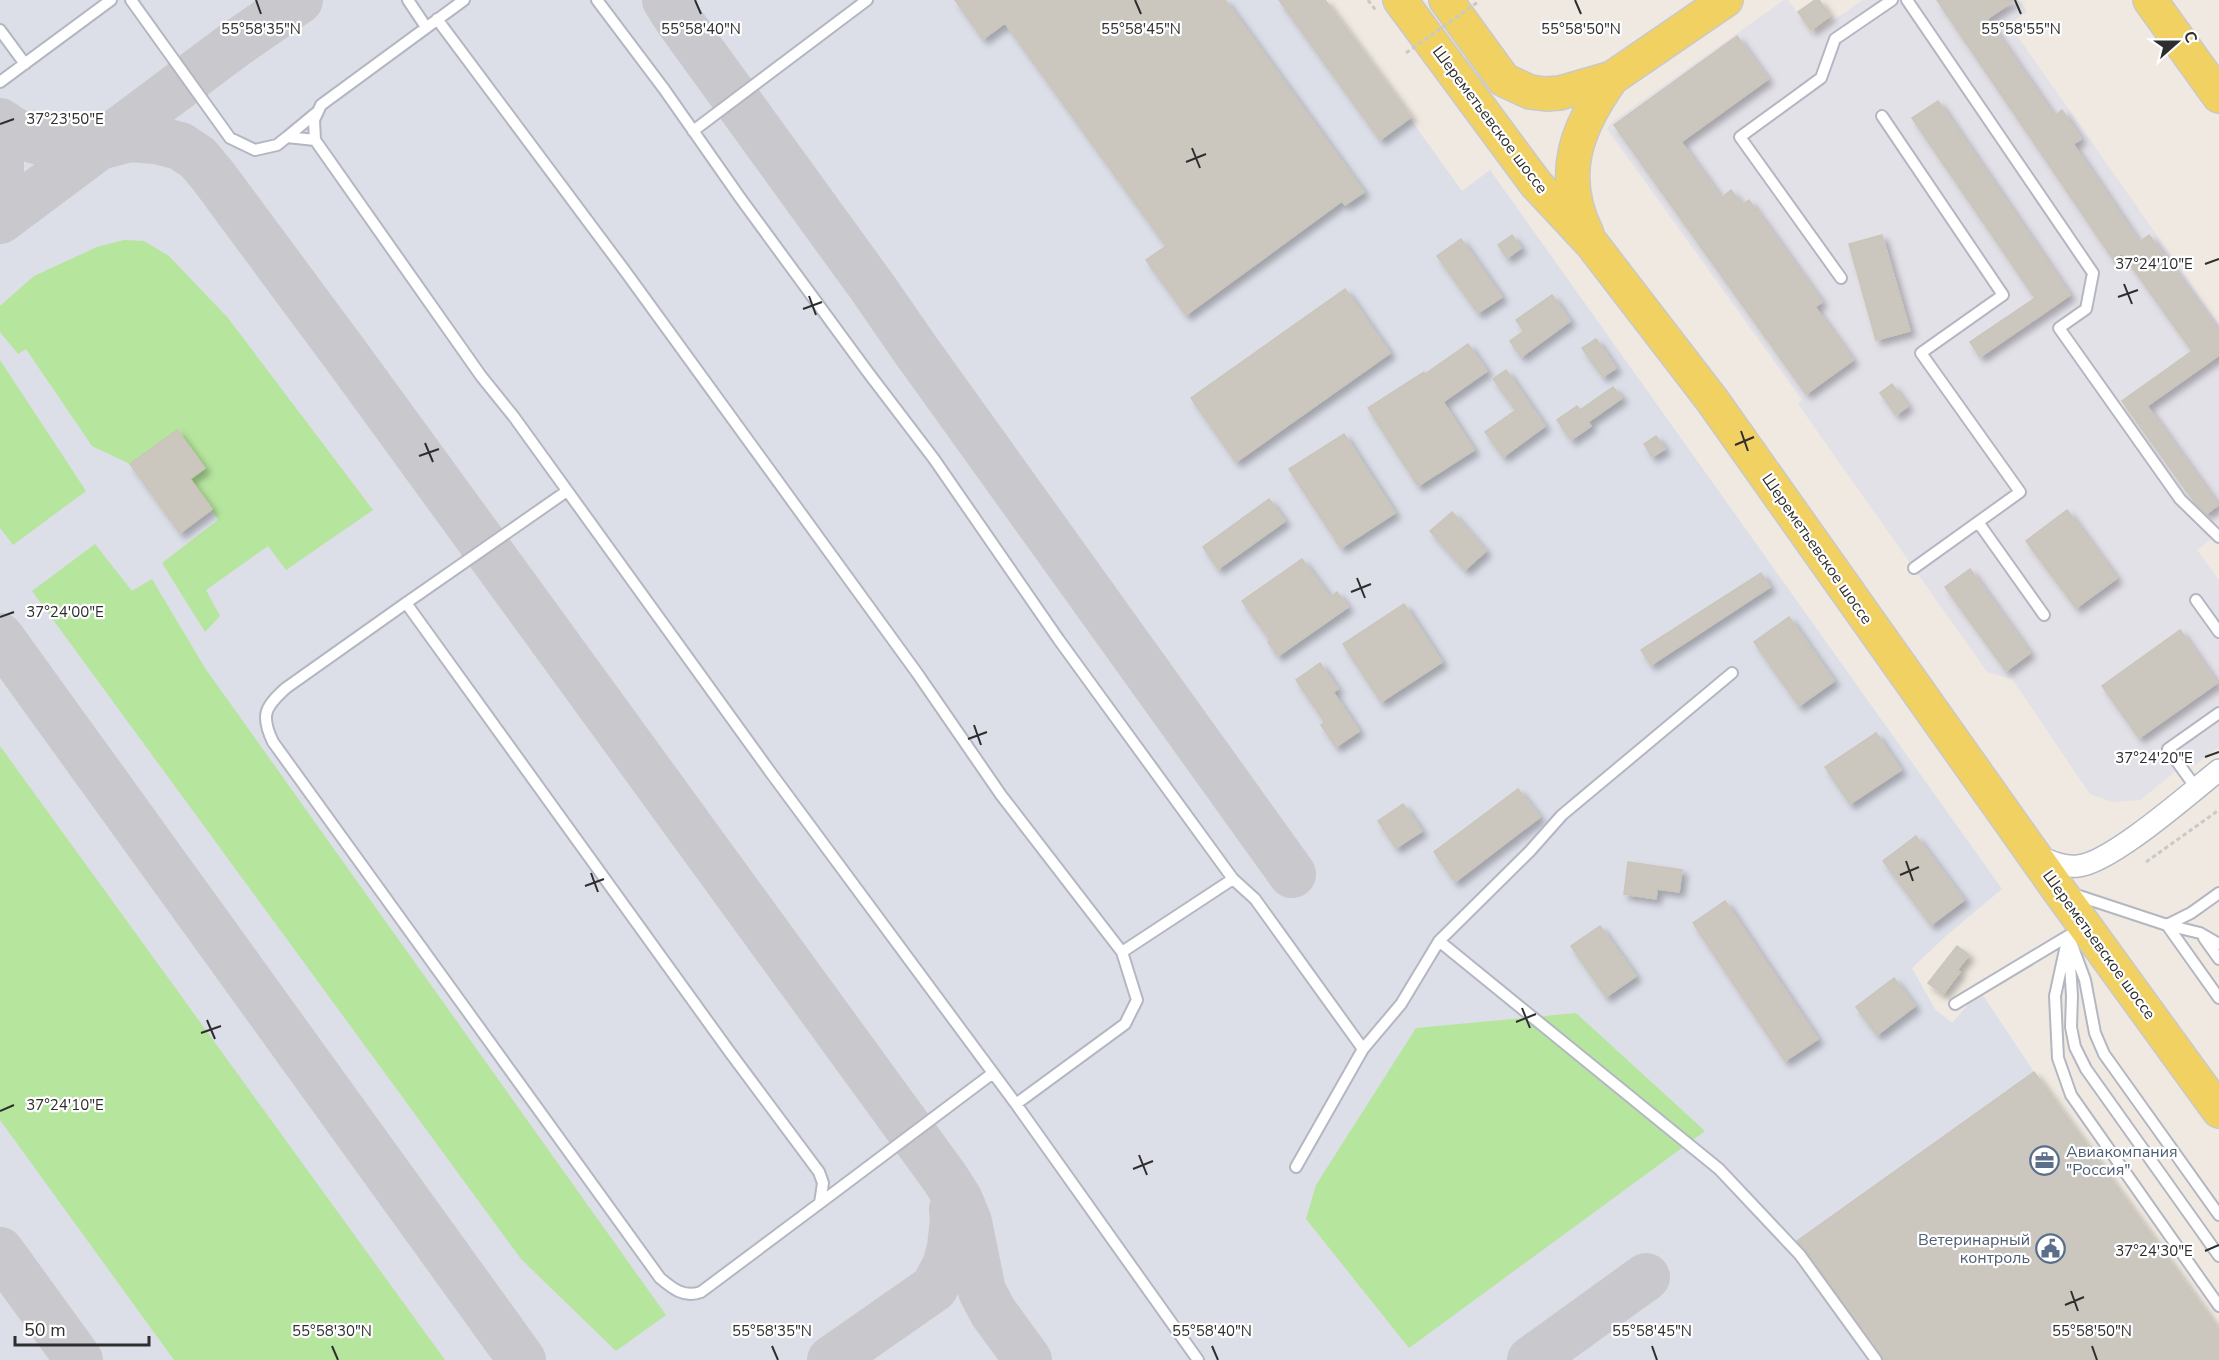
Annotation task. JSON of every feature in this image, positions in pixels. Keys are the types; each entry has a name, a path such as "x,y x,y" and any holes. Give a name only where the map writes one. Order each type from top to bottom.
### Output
{"main road":[{"name":"Шереметьевское шоссе","path":"1400,0 1536,184 1592,244 1712,400 2033,854 2061,901 2219,1111"},
{"path":"1462,1 1504,80 1530,92 1546,94 1560,93 1612,78 1726,0"},
{"path":"2150,0 2219,96"},
{"path":"1592,244 1581,222 1572,175 1575,151 1582,127 1595,102 1612,78"}],"street":[{"path":"2033,854 2052,863 2076,867 2107,855 2219,770"}],"lane":[{"path":"0,82 111,0"},
{"path":"131,0 230,138 255,150 277,145 316,113"},
{"path":"408,0 426,27"},
{"path":"464,0 321,105 314,120 315,140 480,376 514,417 771,773 1016,1104 1198,1360"},
{"path":"597,0 934,459 1059,640 1233,879 1255,899 1363,1049"},
{"path":"693,131 867,0"},
{"path":"1841,278 1740,137 1821,78 1835,39 1892,0"},
{"path":"1906,0 2093,273 2086,309 2059,328 2180,499 2219,537"},
{"path":"437,19 597,232 917,673 1001,795 1122,952 1137,1000 1125,1024 1016,1104"},
{"path":"0,30 25,64"},
{"path":"1882,116 2003,295 1921,353 2020,492 1914,568"},
{"path":"287,137 315,140"},
{"path":"567,491 286,688 272,701 265,718 273,742 660,1278 679,1292 692,1295 701,1292 993,1074"},
{"path":"1978,522 2044,615"},
{"path":"2196,600 2219,632"},
{"path":"406,603 729,1051 802,1147 819,1172 823,1183 820,1203"},
{"path":"1296,1167 1363,1049 1401,1004 1439,941 1530,851 1562,815 1732,673"},
{"path":"2196,788 2168,749 2219,713"},
{"path":"1122,952 1233,879"},
{"path":"2167,925 2192,913 2219,893"},
{"path":"2061,901 2200,933 2219,944"},
{"path":"2066,924 2075,1047 2086,1069 2219,1256"},
{"path":"2167,925 2219,999"},
{"path":"2200,933 2219,959"},
{"path":"1954,1004 2068,936"},
{"path":"2068,936 2085,980 2096,1033 2104,1054 2219,1215"},
{"path":"2068,936 2055,996 2058,1058 2071,1095 2219,1306"},
{"path":"1439,941 1719,1169 1800,1256 1876,1360"}],"path":[{"path":"1406,53 1462,1"},
{"path":"2146,862 2219,810"}],"shaded area":[{"path":"0,0 1325,0 1462,191 1490,170 2002,889 1912,968 1935,1009 1952,1023 1980,991 2034,1072 2219,1330 2219,1360 0,1360"},
{"path":"1784,0 1788,0 1813,34 1863,0 2019,0 2027,12 2009,24 2219,324 2219,533 2197,550 2219,580 2219,747 2195,765 2190,760 2140,800 2112,802 2090,794 2012,679 1987,672 1798,404 1802,400 1607,129 1612,122"}],"green space":[{"path":"124,240 144,241 169,256 228,318 373,510 286,570 268,546 206,590 220,616 205,632 162,563 218,520 190,479 205,468 177,430 130,464 92,446 26,349 18,354 0,332 0,306 34,276 97,247"},
{"path":"0,360 86,491 13,545 0,528"},
{"path":"95,544 132,591 152,579 205,668 666,1315 616,1351 521,1259 32,591"},
{"path":"0,746 445,1360 174,1360 0,1120"},
{"path":"1576,1013 1705,1131 1409,1348 1306,1219 1316,1185 1416,1028"}],"building":[{"path":"955,0 1225,0 1364,192 1345,205 1342,201 1186,315 1146,260 1166,246 1005,23 983,39"},
{"path":"1279,0 1325,0 1411,117 1380,140"},
{"path":"1815,0 1819,0 1830,16 1811,30 1798,12"},
{"path":"1937,0 2015,0 1987,19 2054,116 2062,110 2081,139 2073,144 2139,242 2149,235 2219,332 2219,355 2147,406 2218,505 2206,514 2196,504 2122,401 2192,351 2122,253 2113,259"},
{"path":"1737,36 1768,79 1681,142 1721,198 1731,190 1742,205 1749,200 1822,302 1815,307 1853,360 1806,394 1614,125"},
{"path":"1938,101 2070,295 1980,357 1970,342 2035,298 1912,118"},
{"path":"1512,235 1521,248 1507,258 1498,245"},
{"path":"1882,235 1910,331 1876,340 1849,244"},
{"path":"1461,239 1502,297 1478,313 1437,256"},
{"path":"1345,289 1390,353 1236,462 1191,398"},
{"path":"1552,295 1570,321 1521,357 1510,341 1524,331 1516,320"},
{"path":"1596,339 1616,368 1603,377 1582,348"},
{"path":"1468,344 1487,371 1443,402 1474,450 1418,486 1368,408 1424,372 1425,374"},
{"path":"1506,370 1545,426 1503,457 1485,432 1516,410 1493,379"},
{"path":"1892,384 1908,406 1896,415 1880,393"},
{"path":"1613,387 1622,398 1588,422 1591,426 1571,440 1557,420 1577,406 1580,410"},
{"path":"177,430 205,468 190,479 212,509 180,533 130,464"},
{"path":"1344,434 1395,513 1341,548 1289,469"},
{"path":"1656,436 1665,449 1652,457 1644,444"},
{"path":"1269,499 1285,521 1218,569 1203,547"},
{"path":"2067,510 2117,578 2076,608 2026,541"},
{"path":"1452,512 1486,551 1465,570 1430,531"},
{"path":"1302,559 1330,597 1337,592 1348,607 1278,656 1268,642 1270,640 1242,601"},
{"path":"1970,569 2030,653 2006,671 1945,587"},
{"path":"1761,573 1770,587 1651,665 1641,650"},
{"path":"1404,604 1442,662 1381,702 1343,644"},
{"path":"1789,617 1834,681 1799,706 1754,642"},
{"path":"2180,630 2217,683 2139,738 2102,686"},
{"path":"1320,663 1338,689 1333,692 1359,731 1336,747 1321,725 1325,722 1296,680"},
{"path":"1876,733 1901,770 1850,804 1825,767"},
{"path":"1518,789 1540,817 1455,882 1434,852"},
{"path":"1403,804 1422,831 1396,848 1378,821"},
{"path":"1916,836 1964,900 1931,925 1883,861"},
{"path":"1628,862 1682,870 1679,892 1657,889 1656,899 1624,894"},
{"path":"1725,901 1818,1039 1785,1061 1693,923"},
{"path":"1600,926 1636,976 1606,997 1571,946"},
{"path":"1957,946 1969,955 1957,970 1960,972 1943,994 1928,983"},
{"path":"1894,978 1915,1006 1877,1035 1856,1007"},
{"path":"2034,1072 2219,1330 2219,1360 1883,1360 1797,1241"}],"taxiway":[{"path":"0,220 234,45 299,0"},
{"path":"666,0 1292,874"},
{"path":"0,122 26,137 54,143 83,142 112,135"},
{"path":"99,146 130,138 156,140 180,146 198,158 213,176 945,1178 959,1200 968,1222 982,1291 993,1312 1028,1360"},
{"path":"0,153 0,179"},
{"path":"0,637 522,1360"},
{"path":"831,1360 934,1288 946,1266 951,1247 953,1209"},
{"path":"0,1251 79,1360"},
{"path":"1531,1360 1646,1277"}],"place":[{"name":"Авиакомпания \"Россия\"","path":"2045,1161"},
{"name":"Ветеринарный контроль","path":"2051,1249"}]}
